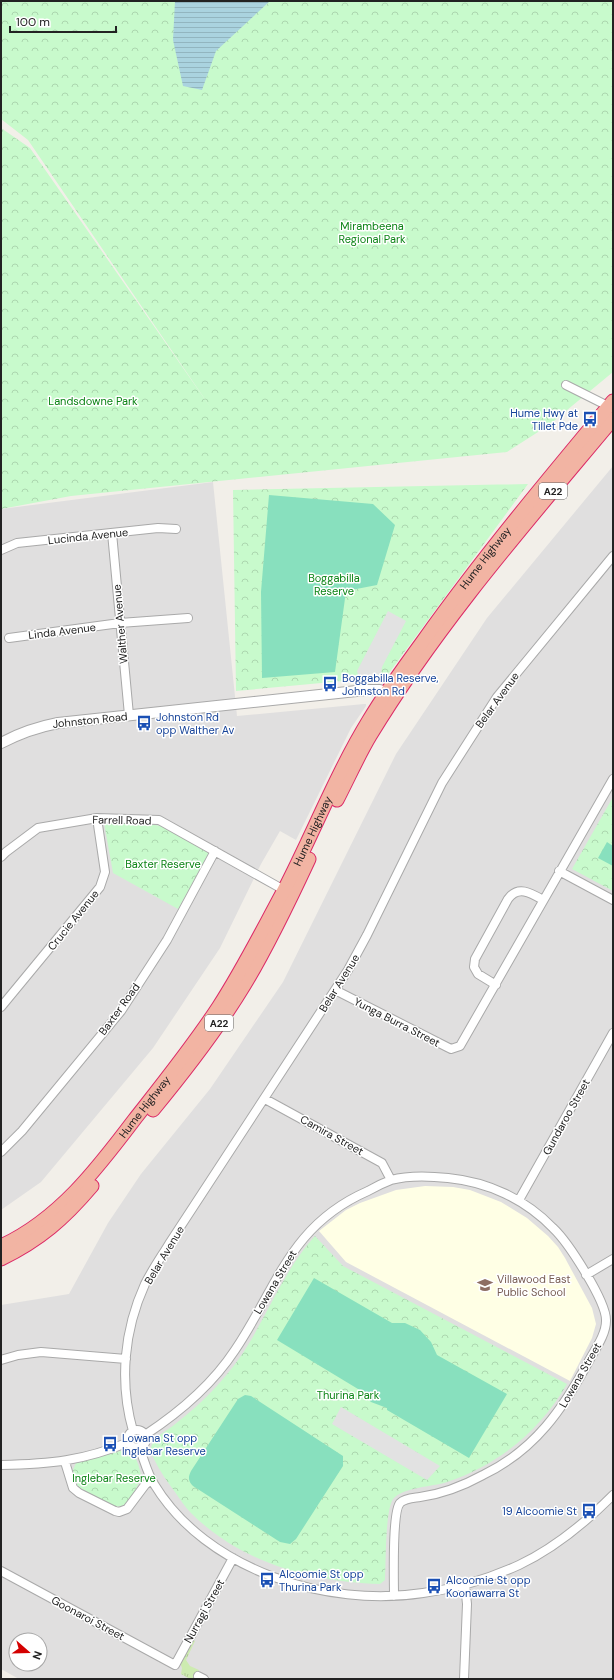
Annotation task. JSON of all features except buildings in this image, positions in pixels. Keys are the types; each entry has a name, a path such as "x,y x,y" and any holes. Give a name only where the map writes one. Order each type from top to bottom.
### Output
{"highway":[{"name":"Hume Highway","path":"1,1246 33,1228 76,1192 119,1140 191,1046 239,973 284,890 356,742 392,692 475,569 527,504 612,405"},
{"name":"Hume Highway","path":"1,1259 36,1240 77,1204 193,1061 245,984 266,945 392,692 492,563 613,419"}],"street":[{"path":"566,385 612,405"},
{"name":"Lucinda Avenue","path":"1,550 17,543 158,528 176,529"},
{"name":"Walther Avenue","path":"112,533 130,715"},
{"name":"Belar Avenue","path":"133,1431 127,1410 125,1393 126,1359 132,1321 146,1283 169,1244 335,990 358,952 442,783 482,720 497,697 613,556"},
{"name":"Linda Avenue","path":"9,638 120,623 188,618"},
{"name":"Johnston Road","path":"1,743 19,733 50,724 366,690 392,692"},
{"name":"Yunga Burra Street","path":"335,990 451,1049 460,1046 464,1042 543,900 613,779"},
{"name":"Farrell Road","path":"1,857 38,828 97,818 159,820 284,890"},
{"name":"Crucie Avenue","path":"1,1007 100,887 105,872 97,818"},
{"name":"Baxter Road","path":"1,1152 22,1131 121,1011 167,940 215,851"},
{"path":"560,871 613,900"},
{"path":"496,985 478,974 474,963 478,953 511,895 518,891 526,891 543,900"},
{"name":"Gundaroo Street","path":"519,1200 613,1033"},
{"name":"Camira Street","path":"264,1099 382,1163 391,1180"},
{"name":"Lowana Street","path":"145,1435 190,1402 221,1369 238,1345 292,1253 312,1228 337,1206 391,1180 413,1177 459,1179 486,1185 519,1200 539,1214 570,1246 610,1322 566,1401 532,1442 501,1465 470,1482 436,1494 406,1500 401,1503 398,1507 396,1520 394,1596"},
{"path":"586,1275 613,1259"},
{"path":"1,1360 18,1355 41,1352 126,1359"},
{"path":"140,1430 145,1435 145,1442 139,1447 133,1446 129,1442 129,1436 133,1431 140,1430"},
{"path":"1,1466 65,1462 90,1456 129,1442"},
{"path":"139,1447 152,1479 164,1497 188,1525 203,1539 233,1558 266,1573 312,1588 337,1592 394,1596 422,1594 465,1585 520,1564 550,1547 581,1525 613,1495"},
{"path":"65,1462 71,1485 76,1490 110,1509 119,1512 127,1509 145,1485 152,1479"},
{"name":"Nurragi Street","path":"174,1665 233,1558"},
{"name":"Goonaroi Street","path":"1,1571 174,1665"},
{"path":"464,1679 467,1604 465,1585"}],"shaded area":[{"path":"613,466 613,1679 19,1679 1,1669 1,1305 69,1294 108,1223 141,1174 210,1089 283,982 396,754 487,618"},
{"path":"213,482 237,716 364,704 366,704 366,706 351,728 296,840 280,831 261,864 220,948 153,1048 41,1182 1,1210 1,509"},
{"path":"388,611 406,621 382,667 381,674 360,681 357,671"},
{"name":"Villawood East Public School","path":"425,1186 453,1187 470,1190 501,1202 527,1218 548,1236 558,1247 592,1308 596,1324 592,1338 570,1381 346,1262 319,1231 346,1210 360,1203 396,1190"},
{"path":"341,1407 440,1466 427,1480 332,1424"}],"green space":[{"name":"Mirambeena Regional Park","path":"1,1 613,1 613,372 549,425 507,452 71,496 1,509 1,128 30,148 213,411 28,140 1,119"},
{"name":"Boggabilla Reserve","path":"528,484 386,677 236,691 233,490"},
{"path":"269,495 373,504 395,525 377,585 346,591 335,672 262,678 261,592"},
{"path":"613,797 613,891 572,869"},
{"name":"Baxter Reserve","path":"104,823 148,824 161,826 210,852 178,909 113,873"},
{"path":"607,842 613,846 613,866 598,858"},
{"name":"Thurina Park","path":"315,1236 343,1266 567,1384 544,1417 531,1431 500,1456 466,1475 441,1484 404,1492 393,1499 390,1505 387,1526 385,1580 380,1584 329,1579 304,1574 255,1557 232,1545 211,1530 189,1511 164,1477 150,1450 154,1439 172,1427 207,1397 235,1364 251,1340 296,1260"},
{"path":"314,1278 392,1323 405,1323 420,1330 431,1342 437,1355 507,1394 469,1458 387,1410 387,1408 371,1402 358,1389 277,1340"},
{"path":"245,1395 251,1396 343,1456 343,1466 296,1539 290,1544 280,1542 193,1486 189,1481 191,1471 238,1399"},
{"name":"Inglebar Reserve","path":"124,1450 131,1451 133,1453 138,1463 141,1475 141,1478 128,1502 124,1505 114,1506 78,1487 72,1472 76,1463"},
{"path":"193,1640 195,1641 186,1660 190,1666 199,1670 195,1679 190,1679 181,1674 182,1668 180,1663"}],"water":[{"path":"175,1 270,1 216,51 202,90 183,86 173,40"}],"place":[{"name":"Hume Hwy at Tillet Pde","path":"590,419"},
{"name":"Boggabilla Reserve, Johnston Rd","path":"330,684"},
{"name":"Johnston Rd opp Walther Av","path":"144,723"},
{"name":"Villawood East Public School","path":"485,1285"},
{"name":"Lowana St opp Inglebar Reserve","path":"110,1444"},
{"name":"19 Alcoomie St","path":"589,1511"},
{"name":"Alcoomie St opp Thurina Park","path":"267,1580"},
{"name":"Alcoomie St opp Koonawarra St","path":"434,1586"}],"park label":[{"name":"Landsdowne Park","path":"93,401"}]}
